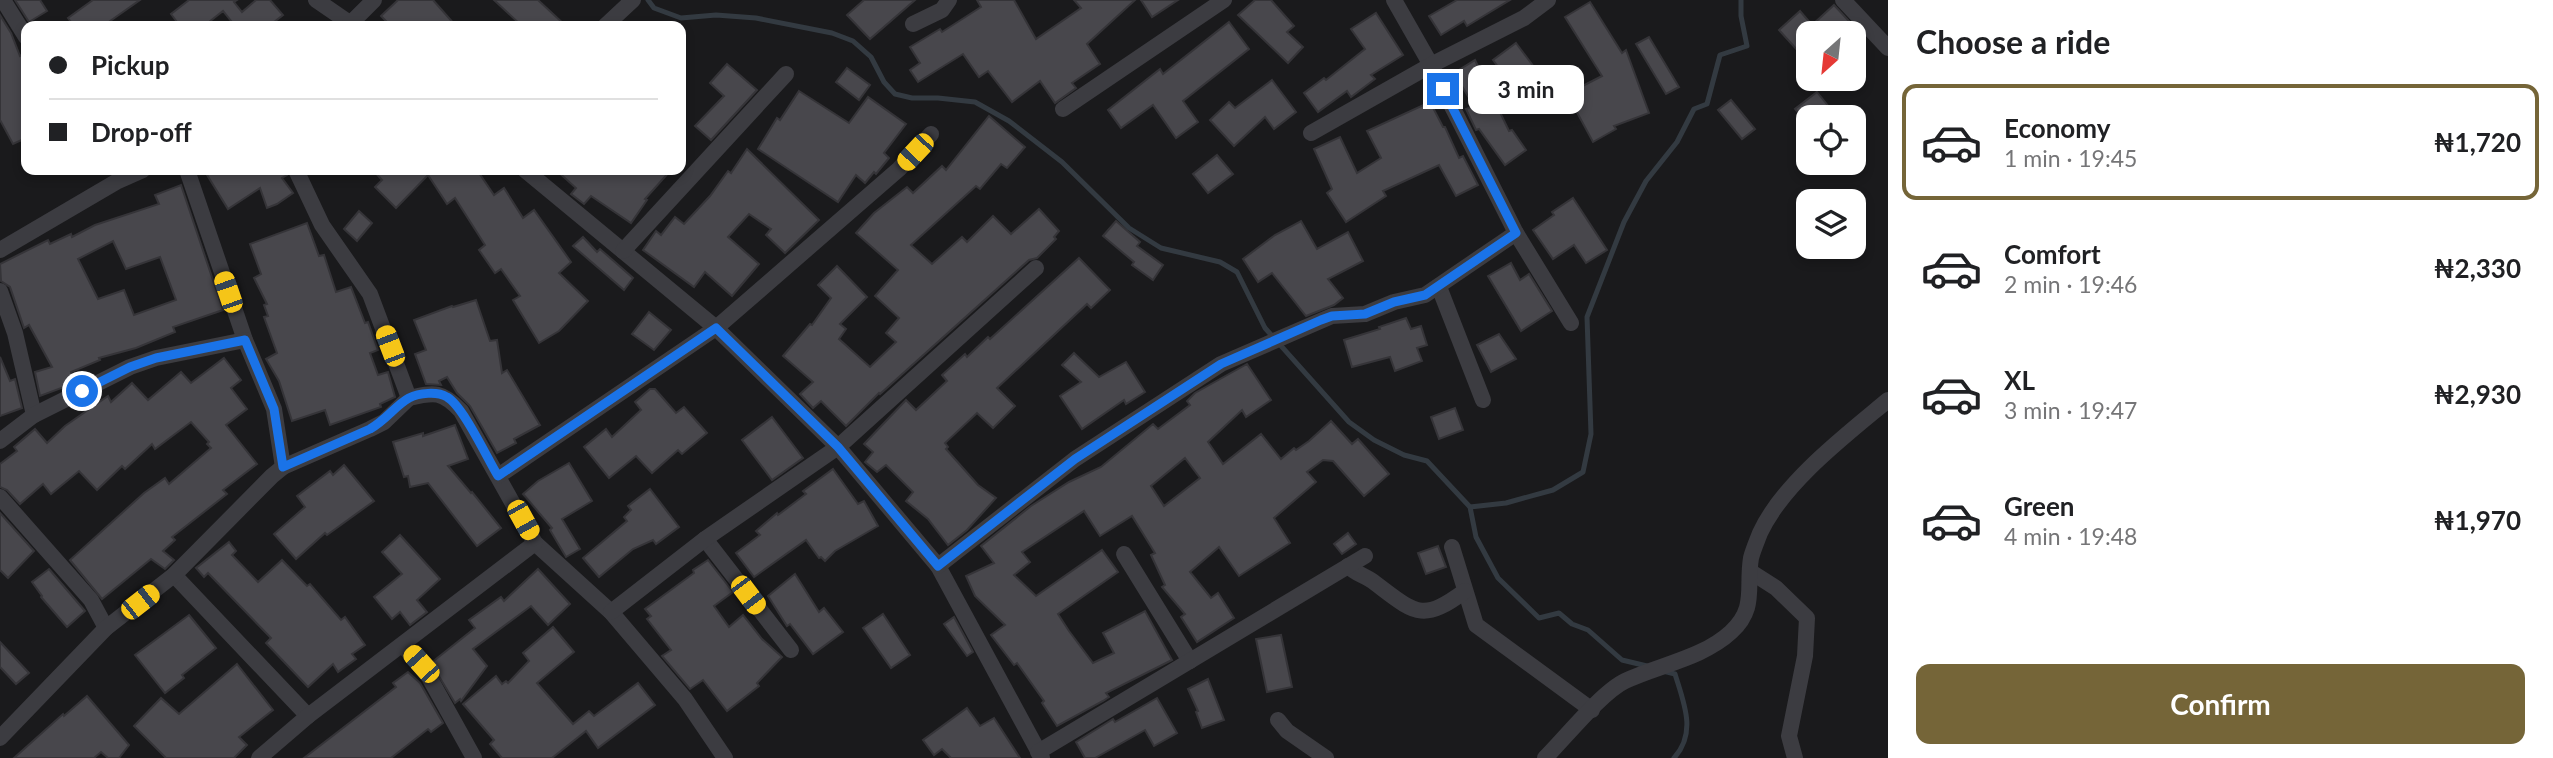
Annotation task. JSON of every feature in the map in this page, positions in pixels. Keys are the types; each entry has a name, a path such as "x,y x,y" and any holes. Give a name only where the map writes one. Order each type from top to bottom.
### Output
{"street":[{"path":"3,0 21,29"},
{"path":"316,0 345,21"},
{"path":"355,21 374,0"},
{"path":"610,21 633,0"},
{"path":"913,24 942,10 949,0"},
{"path":"1063,109 1224,0"},
{"path":"1394,0 1431,65 1516,233 1571,323"},
{"path":"1311,133 1431,65 1524,18 1548,0"},
{"path":"1843,0 1888,48"},
{"path":"623,251 786,74"},
{"path":"498,476 716,328 899,169 931,134"},
{"path":"189,175 245,340 274,409 283,467"},
{"path":"298,175 328,235 370,294 409,398"},
{"path":"531,175 716,328 838,447 938,566 1040,755 1365,556"},
{"path":"0,250 112,176"},
{"path":"938,566 1075,459 1221,364 1332,316 1365,314 1394,302 1425,295 1516,233"},
{"path":"611,612 705,539 838,447 1036,268"},
{"path":"1439,287 1483,400"},
{"path":"0,291 15,334 34,415"},
{"path":"0,441 34,415 130,367 156,358 245,340"},
{"path":"0,738 106,628 174,575 283,467 384,422 409,398 430,393 447,396 461,411 535,543 611,612 685,699 725,758"},
{"path":"1545,758 1609,692 1623,682 1704,649 1730,633 1744,617 1750,599 1751,558 1761,531 1775,509 1826,452 1888,400"},
{"path":"0,496 91,600 106,628"},
{"path":"705,539 791,650"},
{"path":"259,758 308,716 535,543"},
{"path":"1452,547 1476,625 1592,710"},
{"path":"1124,554 1190,661"},
{"path":"1348,566 1413,610 1432,612 1465,591"},
{"path":"1751,572 1776,588 1807,618 1805,656 1789,736 1795,758"},
{"path":"174,575 308,716"},
{"path":"403,645 429,677 474,758"},
{"path":"1278,720 1287,732 1326,758"}],"building":[{"path":"15,0 40,0 47,11 28,21"},
{"path":"93,0 140,0 110,21 70,21 68,18"},
{"path":"189,0 237,0 234,2 242,12 256,0 270,0 283,15 275,21 231,21 223,11 210,21 176,21 171,14"},
{"path":"398,0 433,0 452,21 386,21 381,16"},
{"path":"494,0 538,0 561,21 517,21"},
{"path":"864,0 915,0 870,39 847,15"},
{"path":"977,0 1014,0 1036,39 1081,8 1074,0 1135,0 1087,44 1100,64 1072,83 1076,88 1055,103 1040,81 1012,102 988,71 979,77 963,54 918,82 910,70 920,63 910,47 940,29 942,32 981,7"},
{"path":"1141,0 1178,0 1152,17"},
{"path":"1255,0 1271,0 1294,26 1287,32 1303,47 1288,63 1238,15"},
{"path":"1457,0 1510,0 1467,26 1464,21 1441,35 1429,16"},
{"path":"1590,2 1622,53 1626,50 1649,113 1614,126 1616,129 1593,142 1567,94 1602,76 1565,17"},
{"path":"1834,5 1849,21 1816,21"},
{"path":"1800,11 1809,21 1796,21 1796,49 1779,30"},
{"path":"1376,13 1403,55 1371,75 1375,79 1351,97 1347,91 1318,112 1304,93 1324,78 1326,80 1365,49 1351,29"},
{"path":"0,15 21,55 21,140 13,144 0,120"},
{"path":"1229,22 1249,49 1183,101 1198,122 1176,138 1153,105 1121,128 1108,110 1160,69 1163,74"},
{"path":"1649,37 1679,87 1666,94 1636,44"},
{"path":"1516,43 1537,71 1514,88 1493,60"},
{"path":"1475,60 1509,131 1512,130 1526,150 1505,165 1479,129 1476,130 1466,109 1474,106 1454,73"},
{"path":"727,64 757,90 711,140 695,126 724,96 710,83"},
{"path":"847,68 870,85 859,100 836,82"},
{"path":"1272,80 1296,112 1274,129 1265,117 1234,146 1210,120 1229,102 1235,108"},
{"path":"799,91 849,123 868,97 906,124 884,153 889,158 876,174 874,172 865,183 856,175 838,202 758,149 777,118 780,120"},
{"path":"1817,92 1827,105 1800,105"},
{"path":"1731,100 1755,129 1742,139 1718,110"},
{"path":"1430,102 1459,158 1463,156 1478,185 1456,196 1439,165 1383,191 1386,196 1346,222 1327,193 1332,189 1314,149 1340,137 1357,173 1381,158 1367,131"},
{"path":"989,116 1025,147 1007,168 1001,164 980,189 976,186 911,245 932,264 962,237 967,242 993,216 1011,234 1039,209 1059,231 1054,237 1056,239 879,393 846,426 821,401 813,408 800,394 813,382 783,356 810,324 812,325 831,298 818,285 837,266 867,297 840,324 846,329 839,339 870,367 896,342 886,333 899,318 875,296 898,270 856,233 874,213 907,187 913,193 942,166 946,170"},
{"path":"747,149 819,220 785,253 766,235 771,229 749,214 728,237 759,264 732,296 705,272 694,287 643,250 656,231 661,235 675,217 684,224 710,196 728,171 731,173"},
{"path":"1217,155 1233,174 1208,193 1193,174"},
{"path":"207,175 287,175 282,178 293,193 277,204 267,208 260,188 228,209"},
{"path":"378,175 428,175 396,208 375,187 382,180"},
{"path":"428,175 480,175 494,195 504,188 523,218 534,210 571,262 559,273 588,301 559,331 539,343 513,300 520,296 501,269 495,273 479,250 485,245 455,198 447,204"},
{"path":"562,175 667,175 645,199 647,200 631,223 591,196 584,204 571,194 576,188"},
{"path":"181,185 223,310 173,327 175,332 136,348 99,358 100,360 71,372 75,383 40,396 35,372 52,367 29,325 24,328 10,287 1,281 0,264 48,240 50,244 71,234 72,237 95,225 159,204 155,195","holes":["113,241 126,269 160,257 176,300 134,315 124,290 98,299 78,259"]},
{"path":"1573,198 1607,250 1586,263 1574,245 1553,259 1533,230 1554,215 1552,212"},
{"path":"359,211 372,223 357,241 344,229"},
{"path":"1116,221 1140,242 1137,246 1163,265 1153,280 1132,265 1134,262 1103,236"},
{"path":"1301,221 1317,249 1348,232 1363,261 1328,279 1343,298 1334,305 1306,316 1272,273 1258,282 1243,259 1275,235"},
{"path":"307,223 319,256 324,255 336,292 351,287 378,350 370,353 378,375 388,372 395,397 380,404 381,407 330,425 325,410 292,421 279,381 266,359 277,353 264,317 268,316 264,305 267,304 254,278 261,274 250,244"},
{"path":"583,237 597,252 600,249 633,278 624,290 573,246"},
{"path":"1079,258 1110,290 1091,308 1087,304 997,388 1015,406 993,428 977,413 945,443 948,447 946,449 978,485 996,498 967,530 948,545 928,519 906,501 913,492 886,465 877,472 865,462 873,452 864,444 906,400 916,410 947,381 942,375 965,354 967,357 988,337 990,339"},
{"path":"1511,263 1520,280 1529,274 1552,311 1521,331 1488,276"},
{"path":"476,300 490,341 497,340 502,373 507,370 540,425 514,439 516,443 497,453 470,406 457,393 447,377 439,381 441,385 426,384 415,354 426,350 414,320"},
{"path":"649,312 671,330 654,350 632,334"},
{"path":"1406,318 1411,329 1421,326 1427,345 1417,348 1422,361 1395,371 1390,357 1352,367 1344,340"},
{"path":"1499,334 1516,359 1491,372 1477,345"},
{"path":"1074,353 1099,377 1126,362 1145,392 1126,404 1124,400 1082,429 1060,396 1081,382 1062,365"},
{"path":"0,357 10,381 15,379 22,408 0,416"},
{"path":"224,358 241,380 231,388 247,409 226,425 257,464 223,490 227,494 172,537 175,540 163,551 174,560 165,569 151,559 102,599 70,560 144,493 165,478 169,484 211,448 207,444 209,442 191,422 155,449 152,444 125,469 122,466 97,490 79,471 51,494 43,484 20,504 7,490 0,487 0,464 17,451 14,447 35,429 47,443 65,426 108,396 111,402 132,383 148,400 181,372 191,383"},
{"path":"1247,364 1271,400 1246,417 1242,410 1208,442 1223,464 1261,434 1281,459 1294,448 1296,450 1309,441 1331,421 1352,444 1358,439 1389,474 1364,496 1333,461 1323,460 1307,472 1316,482 1274,518 1290,543 1239,576 1219,547 1190,572 1211,598 1218,593 1234,618 1197,642 1181,617 1185,614 1162,587 1165,585 1151,555 1155,553 1132,516 1100,536 1084,511 1022,552 1030,562 1014,575 1036,596 1102,550 1118,572 1058,614 1093,663 1114,653 1103,633 1145,611 1172,660 1106,693 1109,697 1057,726 1042,703 1044,701 1017,663 1014,665 991,635 1005,625 975,596 966,576 994,563 981,546 1031,506 1069,482 1101,467 1153,424 1158,429 1190,405 1187,401 1195,393","holes":["1185,458 1200,478 1164,506 1151,486"]},
{"path":"650,389 655,389 676,413 684,407 707,433 682,454 678,450 652,473 636,456 609,478 584,447 606,429 612,437 641,410 635,402"},
{"path":"1455,408 1463,430 1439,439 1431,417"},
{"path":"772,417 803,458 772,480 742,440"},
{"path":"455,425 468,459 448,466 501,528 477,546 428,483 410,487 393,442 423,433 423,436"},
{"path":"569,463 592,501 562,519 580,549 566,557 550,530 552,528 523,494 538,481"},
{"path":"344,465 374,501 327,535 325,533 296,559 274,534 305,507 297,496 330,471 333,475"},
{"path":"833,469 858,504 864,501 878,526 835,551 825,561 819,558 806,540 754,577 736,553 760,535 756,531 806,494 803,491"},
{"path":"650,489 679,527 656,544 653,540 633,549 599,577 583,558 627,521 624,517 631,510 628,506"},
{"path":"0,513 34,551 8,578 0,570"},
{"path":"1348,533 1356,544 1342,554 1334,544"},
{"path":"400,535 440,579 417,600 427,612 410,625 400,612 392,619 374,597 402,574 382,552"},
{"path":"229,542 236,551 232,555 258,582 282,560 307,586 310,584 341,620 345,617 365,645 352,654 356,659 338,672 333,664 308,687 266,643 271,638 208,573 204,577 196,568"},
{"path":"1438,546 1446,567 1426,574 1418,553"},
{"path":"708,560 733,592 714,606 729,627 743,615 762,639 782,657 757,683 759,686 727,711 703,680 690,689 662,656 671,650 647,619 651,616 645,609"},
{"path":"49,569 85,611 67,627 41,597 32,582"},
{"path":"538,569 570,604 548,625 531,606 473,649 487,666 461,701 460,699 455,703 431,663 475,628 469,620 501,597 504,601"},
{"path":"795,574 819,612 824,608 843,632 813,654 790,624 787,626 768,596"},
{"path":"883,614 910,655 891,668 863,628"},
{"path":"189,615 216,648 182,675 184,678 165,693 135,655"},
{"path":"954,617 973,652 967,656 944,624"},
{"path":"553,627 574,652 537,683 573,724 589,711 594,716 638,683 655,705 598,748 586,731 552,758 502,758 490,744 494,740 463,704 496,676 502,684 506,681 508,683 529,661 523,653"},
{"path":"1281,635 1292,687 1267,692 1256,639"},
{"path":"0,642 29,673 16,684 0,667"},
{"path":"237,664 273,710 239,737 247,745 234,758 166,758 134,726 161,698 179,714"},
{"path":"408,672 420,683 443,723 431,732 428,729 391,758 304,758 396,687 393,683"},
{"path":"1208,679 1224,720 1202,728 1188,689"},
{"path":"87,696 129,745 119,758 108,758 101,752 94,758 14,758 63,714 64,716"},
{"path":"1157,698 1177,733 1154,746 1145,730 1095,758 1085,758 1076,742 1113,719 1115,722"},
{"path":"967,708 980,726 994,718 1020,758 951,758 942,749 934,755 923,740"}],"waterway":[{"path":"648,0 654,8 681,18 716,15 756,18 832,33 853,41 871,57 884,82 895,94 912,98 975,102 1009,121 1062,162 1129,228 1161,248 1220,262 1237,272 1265,328 1349,422 1374,440 1404,455 1427,461 1470,507 1476,537 1498,578 1539,618 1559,613 1572,624 1588,630 1622,660 1647,666"},
{"path":"1470,507 1506,503 1553,490 1583,472 1591,434 1587,317 1624,222 1646,181 1677,142 1694,109 1707,104 1720,55 1747,46 1741,0"},
{"path":"1663,671 1675,674 1686,718 1685,738 1674,758"}],"route":[{"path":"82,391 130,367 156,358 245,340 274,409 283,467 384,422 409,398 430,393 447,396 461,411 498,476 716,328 838,447 938,566 1075,459 1221,364 1332,316 1365,314 1394,302 1425,295 1516,233 1443,89"}]}
